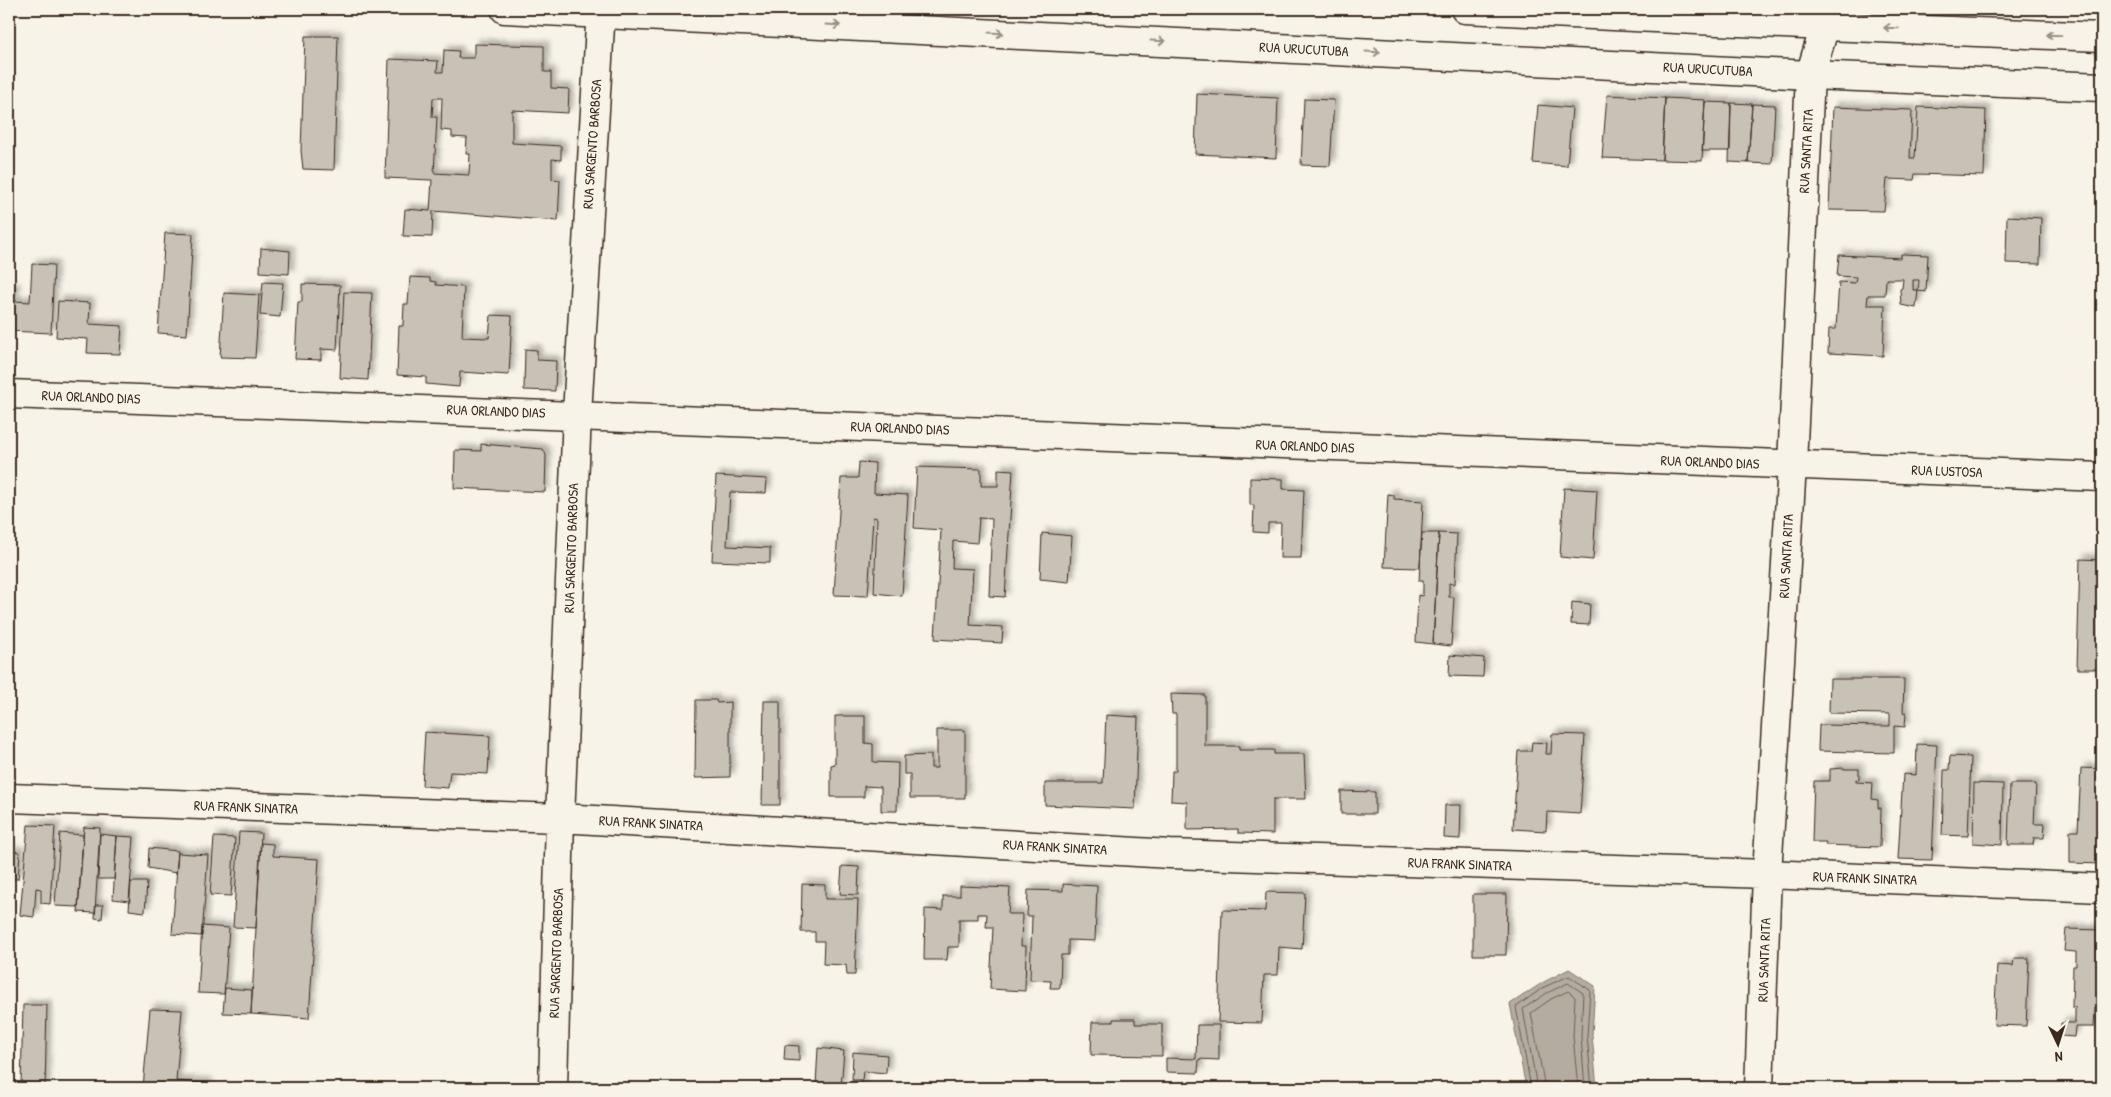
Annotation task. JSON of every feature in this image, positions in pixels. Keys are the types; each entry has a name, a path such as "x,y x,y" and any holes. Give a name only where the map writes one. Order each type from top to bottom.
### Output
{"street":[{"name":"RUA URUCUTUBA","path":"505,9 601,11 1810,75 2102,87"},
{"path":"1466,9 1826,17 2102,36"},
{"name":"RUA SARGENTO BARBOSA","path":"553,1088 560,818 577,414 601,11"},
{"name":"RUA SANTA RITA","path":"1759,1088 1768,874 1792,465 1810,75 1826,17"},
{"name":"RUA ORLANDO DIAS","path":"9,394 577,414 1792,465"},
{"name":"RUA LUSTOSA","path":"1792,465 2102,477"},
{"name":"RUA FRANK SINATRA","path":"9,798 560,818 1170,854 1768,874 2102,888"}],"water":[{"path":"1569,969 1595,986 1592,1035 1597,1088 1526,1088 1510,1004 1542,983"}],"building":[{"path":"305,36 338,36 334,170 303,169 301,151"},
{"path":"474,44 544,46 544,72 551,72 551,88 569,89 568,113 512,110 512,143 561,146 561,160 552,159 552,179 560,180 558,221 433,211 432,237 403,236 405,209 430,211 432,180 385,178 389,59 438,61 437,72 443,72 444,50 459,51 458,58 474,58","holes":["433,98 442,98 441,130 452,131 452,137 467,138 466,154 470,154 469,175 434,173 437,117 432,117"]},
{"path":"1197,94 1278,98 1276,158 1195,154"},
{"path":"1607,95 1665,98 1662,160 1602,158"},
{"path":"1665,98 1705,100 1702,161 1662,160"},
{"path":"1304,99 1334,100 1330,166 1301,165"},
{"path":"1705,102 1731,103 1730,151 1702,151"},
{"path":"1731,103 1752,104 1748,163 1729,162"},
{"path":"1752,104 1775,105 1772,164 1748,163"},
{"path":"1538,105 1572,108 1567,166 1533,163"},
{"path":"1833,107 1912,110 1910,158 1915,158 1918,107 1986,110 1984,176 1915,174 1914,180 1887,179 1884,211 1829,210"},
{"path":"2007,216 2041,218 2040,264 2006,263"},
{"path":"165,233 193,234 187,335 158,333"},
{"path":"261,248 290,251 289,274 260,272"},
{"path":"1901,254 1928,255 1926,292 1918,291 1919,280 1913,280 1913,290 1918,290 1916,308 1901,305 1900,289 1902,288 1903,279 1886,279 1885,295 1868,295 1867,305 1885,305 1883,356 1828,353 1829,329 1836,329 1839,282 1855,283 1856,277 1837,276 1839,255 1901,258"},
{"path":"32,264 54,265 51,333 9,331 9,288 15,288 14,301 30,302"},
{"path":"410,277 430,278 430,281 436,282 436,285 464,287 462,337 489,338 491,315 512,316 509,375 460,372 459,387 426,384 426,377 397,375 399,326 403,326 404,304 408,304"},
{"path":"263,282 283,283 280,317 260,315"},
{"path":"302,284 340,285 337,350 321,349 321,360 295,359 298,302 302,302"},
{"path":"344,292 372,293 368,380 340,378"},
{"path":"224,293 259,295 255,358 220,357"},
{"path":"58,301 90,303 89,324 122,326 120,354 87,353 88,339 56,337"},
{"path":"525,349 537,350 537,360 556,361 555,391 524,390"},
{"path":"481,444 543,449 546,455 545,492 454,488 455,450 481,451"},
{"path":"859,462 875,463 874,493 908,495 902,596 874,593 877,518 873,517 868,596 834,595 841,478 858,478"},
{"path":"917,467 981,469 981,486 998,486 998,469 1013,470 1005,597 989,596 992,519 979,518 977,543 953,541 952,568 973,569 970,625 1003,627 1002,643 935,639 941,530 914,528"},
{"path":"716,476 767,479 766,493 730,492 727,546 770,548 770,563 712,561"},
{"path":"1250,478 1283,479 1283,489 1304,490 1301,558 1280,558 1281,523 1268,523 1268,533 1253,532 1254,505 1250,505"},
{"path":"1564,488 1597,490 1593,560 1560,557"},
{"path":"1388,494 1394,495 1394,499 1423,501 1420,568 1384,567"},
{"path":"1042,533 1072,536 1069,582 1040,579"},
{"path":"1422,533 1439,533 1433,644 1416,642 1418,595 1423,596 1423,581 1419,581"},
{"path":"1439,533 1457,534 1455,584 1449,583 1449,597 1454,597 1451,646 1433,644"},
{"path":"2080,559 2102,560 2102,669 2077,669"},
{"path":"1572,602 1590,604 1589,625 1571,624"},
{"path":"1450,655 1484,658 1483,677 1449,676"},
{"path":"1830,679 1904,679 1903,713 1906,712 1905,727 1894,726 1894,753 1818,751 1819,725 1890,726 1890,714 1829,713"},
{"path":"1171,694 1205,695 1205,746 1239,746 1239,750 1274,750 1274,754 1304,754 1306,799 1273,799 1273,834 1238,833 1238,829 1187,830 1187,802 1171,801 1172,771 1176,771 1176,714 1172,714"},
{"path":"696,700 716,700 717,703 730,702 730,777 695,778"},
{"path":"764,701 780,701 780,805 762,805"},
{"path":"1106,715 1138,717 1135,809 1045,805 1045,783 1103,783"},
{"path":"835,716 865,716 865,743 873,744 873,762 898,763 897,811 881,811 881,787 864,786 864,797 831,797 831,765 835,764"},
{"path":"937,730 965,730 965,798 910,798 910,774 904,774 904,756 931,755 931,768 937,768"},
{"path":"425,732 490,736 488,774 450,772 448,788 422,786"},
{"path":"1552,734 1585,735 1580,814 1547,812 1546,831 1513,829 1518,751 1531,751 1532,742 1547,743 1546,754 1551,754"},
{"path":"1917,744 1937,745 1932,860 1898,859 1903,774 1916,775"},
{"path":"1950,756 1971,757 1968,836 1942,835 1944,770 1949,770"},
{"path":"2081,768 2102,769 2102,864 2070,863 2070,831 2078,831"},
{"path":"1830,769 1859,769 1859,780 1856,779 1856,782 1873,783 1872,799 1878,800 1878,808 1881,808 1880,847 1825,845 1826,842 1812,842 1814,781 1830,781"},
{"path":"1974,783 2003,784 2002,845 1973,843"},
{"path":"2010,784 2036,784 2034,824 2045,824 2044,838 2034,838 2033,845 2008,845"},
{"path":"1341,791 1375,792 1375,814 1341,814"},
{"path":"1445,805 1461,805 1460,839 1444,838"},
{"path":"28,825 55,826 50,904 41,903 41,889 36,888 34,917 20,915"},
{"path":"84,827 100,828 95,913 78,912"},
{"path":"239,832 261,833 256,928 233,927"},
{"path":"60,833 83,835 78,907 55,906"},
{"path":"100,834 117,836 114,879 98,879"},
{"path":"117,836 134,837 129,901 113,899"},
{"path":"214,837 235,838 231,896 210,895"},
{"path":"261,843 273,844 273,856 319,859 309,1018 251,1014"},
{"path":"149,848 178,851 176,873 148,868"},
{"path":"9,851 20,852 18,879 9,879"},
{"path":"178,853 208,855 202,936 172,934"},
{"path":"842,866 859,867 858,895 840,894"},
{"path":"131,882 147,882 145,912 129,910"},
{"path":"802,884 825,885 825,899 858,899 855,975 847,975 846,965 823,964 824,941 815,941 815,932 801,932"},
{"path":"1063,884 1097,886 1095,941 1068,940 1068,955 1061,955 1060,988 1050,988 1051,981 1030,980 1032,916 1027,916 1028,890 1063,891"},
{"path":"960,886 1010,888 1008,914 1022,914 1021,946 1026,946 1025,991 990,989 993,927 986,927 987,914 978,914 978,919 959,919 959,947 948,947 947,960 924,960 925,909 943,910 943,896 960,896"},
{"path":"1266,892 1305,893 1302,949 1279,947 1278,975 1264,975 1262,1023 1218,1022 1222,910 1265,911"},
{"path":"1473,894 1507,894 1506,955 1473,955"},
{"path":"96,905 103,905 102,919 95,918"},
{"path":"202,926 229,928 224,994 198,993"},
{"path":"2066,929 2100,930 2100,936 2102,936 2102,1008 2095,1008 2094,1027 2075,1027 2074,1037 2061,1036 2061,1023 2075,1023 2075,1007 2072,1007 2073,966 2076,966 2076,952 2064,951"},
{"path":"2014,958 2029,958 2026,1026 1994,1025 1997,965 2013,966"},
{"path":"225,988 252,990 251,1014 223,1013"},
{"path":"23,1005 47,1005 45,1088 21,1088"},
{"path":"150,1009 182,1010 176,1081 208,1083 208,1088 143,1088"},
{"path":"1113,1019 1135,1019 1135,1024 1162,1024 1162,1056 1091,1055 1092,1022 1113,1022"},
{"path":"1197,1025 1219,1025 1219,1060 1199,1059 1198,1073 1166,1072 1166,1058 1196,1059"},
{"path":"785,1045 799,1046 799,1061 784,1060"},
{"path":"818,1048 844,1051 841,1087 816,1085"},
{"path":"853,1052 887,1055 886,1073 863,1071 862,1080 852,1080"},
{"path":"852,1081 862,1082 862,1088 851,1088"}]}
